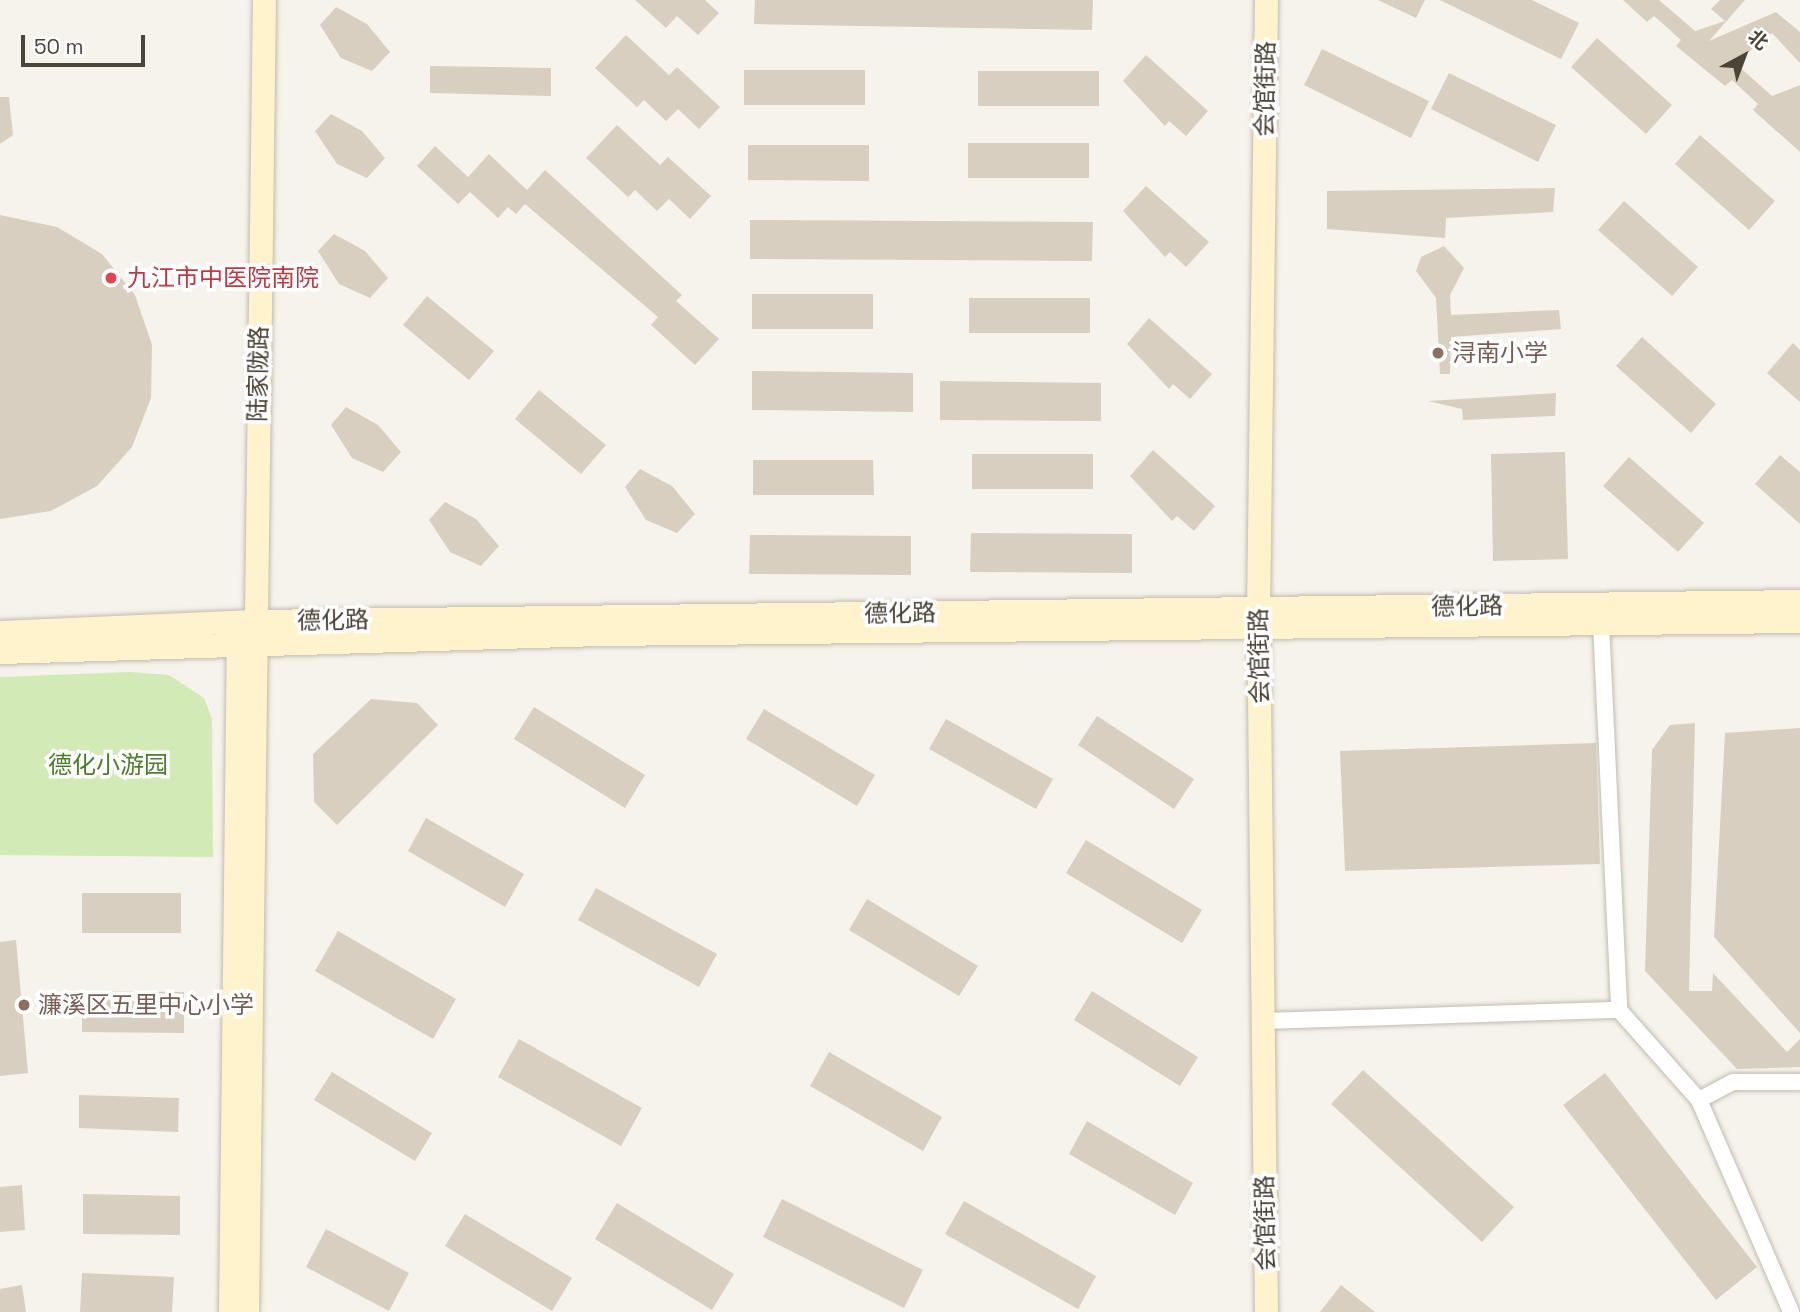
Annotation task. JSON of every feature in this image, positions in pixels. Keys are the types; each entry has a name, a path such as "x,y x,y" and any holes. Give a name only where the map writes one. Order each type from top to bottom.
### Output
{"street":[{"name":"陆家陇路","path":"246,634 264,0"},
{"name":"会馆街路","path":"1266,0 1258,618 1266,1312"},
{"name":"德化路","path":"0,632 246,634 1258,618 1800,601"},
{"name":"德化路","path":"1258,618 1601,623 1800,621"},
{"path":"1601,623 1619,1010 1699,1100 1791,1312"},
{"name":"德化路","path":"0,652 246,634"},
{"path":"230,1312 246,634"},
{"path":"246,634 247,1312"},
{"path":"1263,1021 1619,1010"},
{"path":"1699,1100 1733,1082 1800,1082"}],"green space":[{"name":"德化小游园","path":"130,672 169,675 204,698 212,719 213,857 0,855 0,677"}],"building":[{"path":"635,0 705,0 719,13 698,35 677,16 666,28"},
{"path":"755,0 1093,0 1092,30 754,24"},
{"path":"1378,0 1425,0 1416,18"},
{"path":"1440,0 1532,0 1579,23 1561,59"},
{"path":"1623,0 1659,0 1695,31 1725,21 1711,9 1720,0 1745,0 1709,41 1776,12 1800,32 1800,63 1772,33 1735,63 1772,96 1800,85 1800,152 1753,110 1758,104 1732,80 1725,86 1676,46 1681,40 1654,16 1647,22"},
{"path":"336,7 367,24 390,52 372,71 341,58 320,25"},
{"path":"626,35 669,75 677,67 720,107 699,129 678,109 666,121 644,100 637,107 595,68"},
{"path":"1597,38 1672,105 1646,134 1571,67"},
{"path":"1322,49 1429,101 1411,138 1304,85"},
{"path":"1146,55 1208,111 1186,136 1169,121 1165,126 1123,81"},
{"path":"430,66 551,68 551,96 430,93"},
{"path":"744,70 865,70 865,105 744,105"},
{"path":"978,71 1099,71 1099,106 978,106"},
{"path":"1449,73 1556,125 1538,162 1431,109"},
{"path":"0,97 9,97 13,135 0,144"},
{"path":"331,114 362,131 385,158 367,178 337,164 315,131"},
{"path":"617,125 660,165 668,157 711,196 690,219 669,199 657,211 635,190 628,197 586,158"},
{"path":"1700,135 1775,201 1749,230 1675,164"},
{"path":"968,143 1089,143 1089,178 968,178"},
{"path":"748,145 869,145 869,181 748,180"},
{"path":"435,146 468,177 489,154 527,190 545,170 682,295 676,301 719,339 695,365 651,325 658,317 525,204 516,214 508,207 498,218 470,192 458,204 417,166"},
{"path":"1146,186 1209,242 1186,267 1170,252 1165,257 1123,211"},
{"path":"1555,188 1553,212 1446,218 1445,238 1327,229 1327,191"},
{"path":"1624,201 1698,267 1672,296 1598,230"},
{"name":"九江市中医院南院","path":"0,215 57,227 102,254 135,295 152,345 151,398 132,447 97,486 51,511 0,519"},
{"path":"750,220 1093,222 1092,261 750,259"},
{"path":"334,234 365,251 388,278 370,298 339,284 318,251"},
{"path":"1444,246 1464,268 1450,295 1451,315 1559,310 1561,329 1451,337 1450,374 1440,374 1436,298 1416,271 1421,257"},
{"path":"752,294 873,294 873,329 752,329"},
{"path":"427,296 494,351 469,380 403,325"},
{"path":"969,298 1090,298 1090,333 969,333"},
{"path":"1149,318 1212,374 1190,399 1173,384 1169,389 1127,344"},
{"path":"1642,337 1716,404 1691,433 1616,366"},
{"path":"1793,343 1800,350 1800,402 1767,373"},
{"path":"752,371 913,373 913,412 752,410"},
{"path":"940,381 1101,383 1101,421 940,420"},
{"path":"539,390 606,445 581,474 515,419"},
{"path":"1556,393 1555,416 1463,420 1462,409 1428,401"},
{"path":"346,407 378,425 401,452 383,472 352,458 331,425"},
{"path":"1153,450 1215,506 1194,531 1177,516 1172,521 1130,476"},
{"path":"1565,452 1568,559 1493,561 1491,454"},
{"path":"972,454 1093,454 1093,489 972,489"},
{"path":"1780,455 1800,472 1800,524 1755,484"},
{"path":"1629,457 1704,523 1678,552 1603,486"},
{"path":"753,460 873,460 874,495 753,495"},
{"path":"640,469 672,486 695,514 677,533 646,520 625,487"},
{"path":"445,502 476,519 499,546 481,566 450,552 429,520"},
{"path":"971,533 1132,534 1132,573 970,572"},
{"path":"750,535 911,536 911,575 749,574"},
{"path":"371,699 417,703 438,725 337,825 314,802 313,754"},
{"path":"534,707 645,775 625,808 514,739"},
{"path":"764,709 875,775 857,806 746,739"},
{"path":"1097,716 1194,779 1174,809 1078,745"},
{"path":"946,719 1053,779 1036,809 929,749"},
{"path":"1695,723 1689,991 1712,991 1713,973 1787,1052 1800,1039 1800,1067 1737,1069 1645,971 1652,750 1670,725"},
{"path":"1800,728 1800,1033 1714,937 1725,733"},
{"path":"1596,743 1600,864 1345,871 1340,751"},
{"path":"426,818 524,874 505,907 408,851"},
{"path":"1086,840 1202,910 1182,943 1066,873"},
{"path":"596,888 717,954 699,987 578,920"},
{"path":"82,893 181,893 181,933 82,933"},
{"path":"867,899 978,966 959,996 849,930"},
{"path":"338,931 456,999 433,1039 315,971"},
{"path":"16,940 28,1073 0,1076 0,942"},
{"path":"82,991 184,992 184,1033 82,1032"},
{"path":"1092,991 1198,1057 1180,1086 1074,1020"},
{"path":"519,1039 642,1108 621,1146 498,1077"},
{"path":"829,1052 942,1117 923,1151 810,1086"},
{"path":"1363,1070 1514,1207 1482,1242 1331,1104"},
{"path":"332,1072 432,1133 415,1161 314,1100"},
{"path":"1605,1073 1757,1267 1716,1300 1563,1105"},
{"path":"79,1095 179,1098 178,1132 79,1128"},
{"path":"1087,1121 1193,1183 1175,1215 1069,1154"},
{"path":"22,1185 25,1230 0,1232 0,1187"},
{"path":"83,1194 180,1196 180,1235 83,1234"},
{"path":"782,1199 923,1270 904,1308 763,1237"},
{"path":"964,1201 1096,1276 1078,1309 945,1234"},
{"path":"617,1203 734,1274 712,1310 595,1239"},
{"path":"465,1214 572,1278 552,1311 445,1246"},
{"path":"326,1229 409,1273 389,1311 306,1267"},
{"path":"82,1273 174,1277 172,1312 80,1312"},
{"path":"22,1285 26,1312 0,1312 0,1289"},
{"path":"1341,1285 1375,1312 1320,1312"}],"place":[{"name":"九江市中医院南院","path":"111,278"},
{"name":"浔南小学","path":"1438,353"},
{"name":"濂溪区五里中心小学","path":"24,1005"}]}
